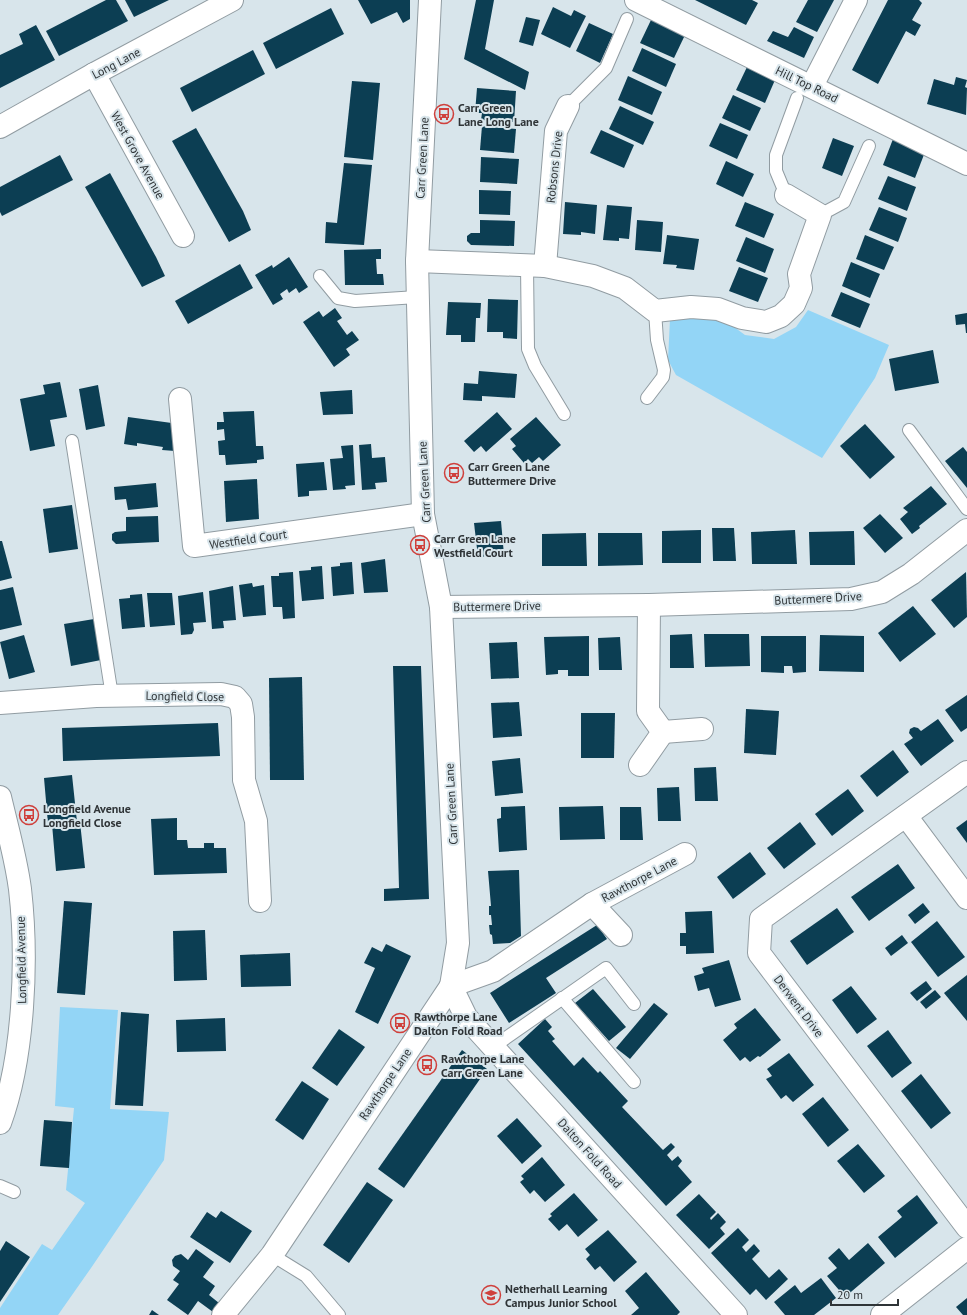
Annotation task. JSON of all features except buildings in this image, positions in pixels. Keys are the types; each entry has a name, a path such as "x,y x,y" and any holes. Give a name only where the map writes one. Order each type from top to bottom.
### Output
{"street":[{"name":"Long Lane","path":"0,127 94,74 232,0"},
{"name":"Carr Green Lane","path":"430,0 416,261 423,514 441,607 458,942 451,986"},
{"path":"804,92 856,0"},
{"name":"Hill Top Road","path":"639,6 804,92 967,164"},
{"name":"West Grove Avenue","path":"94,74 183,236"},
{"name":"Robsons Drive","path":"536,266 556,131 568,106"},
{"path":"416,261 536,266 593,276 625,288 655,310 691,307 718,309 742,318 766,322 781,316 794,304 801,288 800,274 820,215 786,195"},
{"name":"Westfield Court","path":"180,399 194,546 423,514"},
{"name":"Buttermere Drive","path":"441,607 649,605 851,599 882,592 911,574 967,530"},
{"path":"649,605 648,711 663,732"},
{"name":"Longfield Close","path":"0,703 112,696 221,694 235,697 241,704 243,717 244,780 256,821 260,901"},
{"path":"663,732 702,729"},
{"path":"640,765 663,732"},
{"name":"Derwent Drive","path":"967,772 761,919 759,953 967,1227"},
{"name":"Longfield Avenue","path":"0,797 20,889 23,951 22,1019 11,1081 0,1123"},
{"path":"906,816 967,898"},
{"name":"Rawthorpe Lane","path":"224,1315 272,1255 451,986 493,971 592,904 685,854"},
{"name":"Rawthorpe Lane","path":"592,904 621,935"},
{"name":"Dalton Fold Road","path":"451,986 466,1017 736,1315"},
{"path":"882,1315 967,1248"}],"lane":[{"name":"Robsons Drive","path":"568,106 606,68 639,6"},
{"path":"786,195 776,171 776,155 804,92"},
{"path":"820,215 844,202 869,146"},
{"name":"Robsons Drive","path":"536,266 528,349 535,366 564,414"},
{"path":"320,276 338,298 355,301 417,297"},
{"path":"647,398 663,377 664,370 657,340 655,310"},
{"path":"909,430 967,509"},
{"path":"72,442 112,696"},
{"path":"493,1047 606,968 634,1004"},
{"path":"562,998 634,1082"},
{"path":"0,1186 14,1192"},
{"path":"272,1255 306,1276 340,1315"}],"shaded area":[{"path":"808,310 889,345 875,378 822,458 676,375 668,360 670,319 693,314 730,324 745,335 774,339 796,327"},
{"path":"60,1007 118,1010 110,1109 169,1112 164,1160 58,1315 0,1315 0,1308 42,1244 52,1250 85,1203 66,1190 74,1108 55,1106"}],"place":[{"name":"Carr Green Lane Long Lane","path":"444,114"},
{"name":"Carr Green Lane Buttermere Drive","path":"454,473"},
{"name":"Carr Green Lane Westfield Court","path":"420,545"},
{"name":"Longfield Avenue Longfield Close","path":"29,815"},
{"name":"Rawthorpe Lane Dalton Fold Road","path":"400,1023"},
{"name":"Rawthorpe Lane Carr Green Lane","path":"427,1065"},
{"name":"Netherhall Learning Campus Junior School","path":"491,1295"}]}
